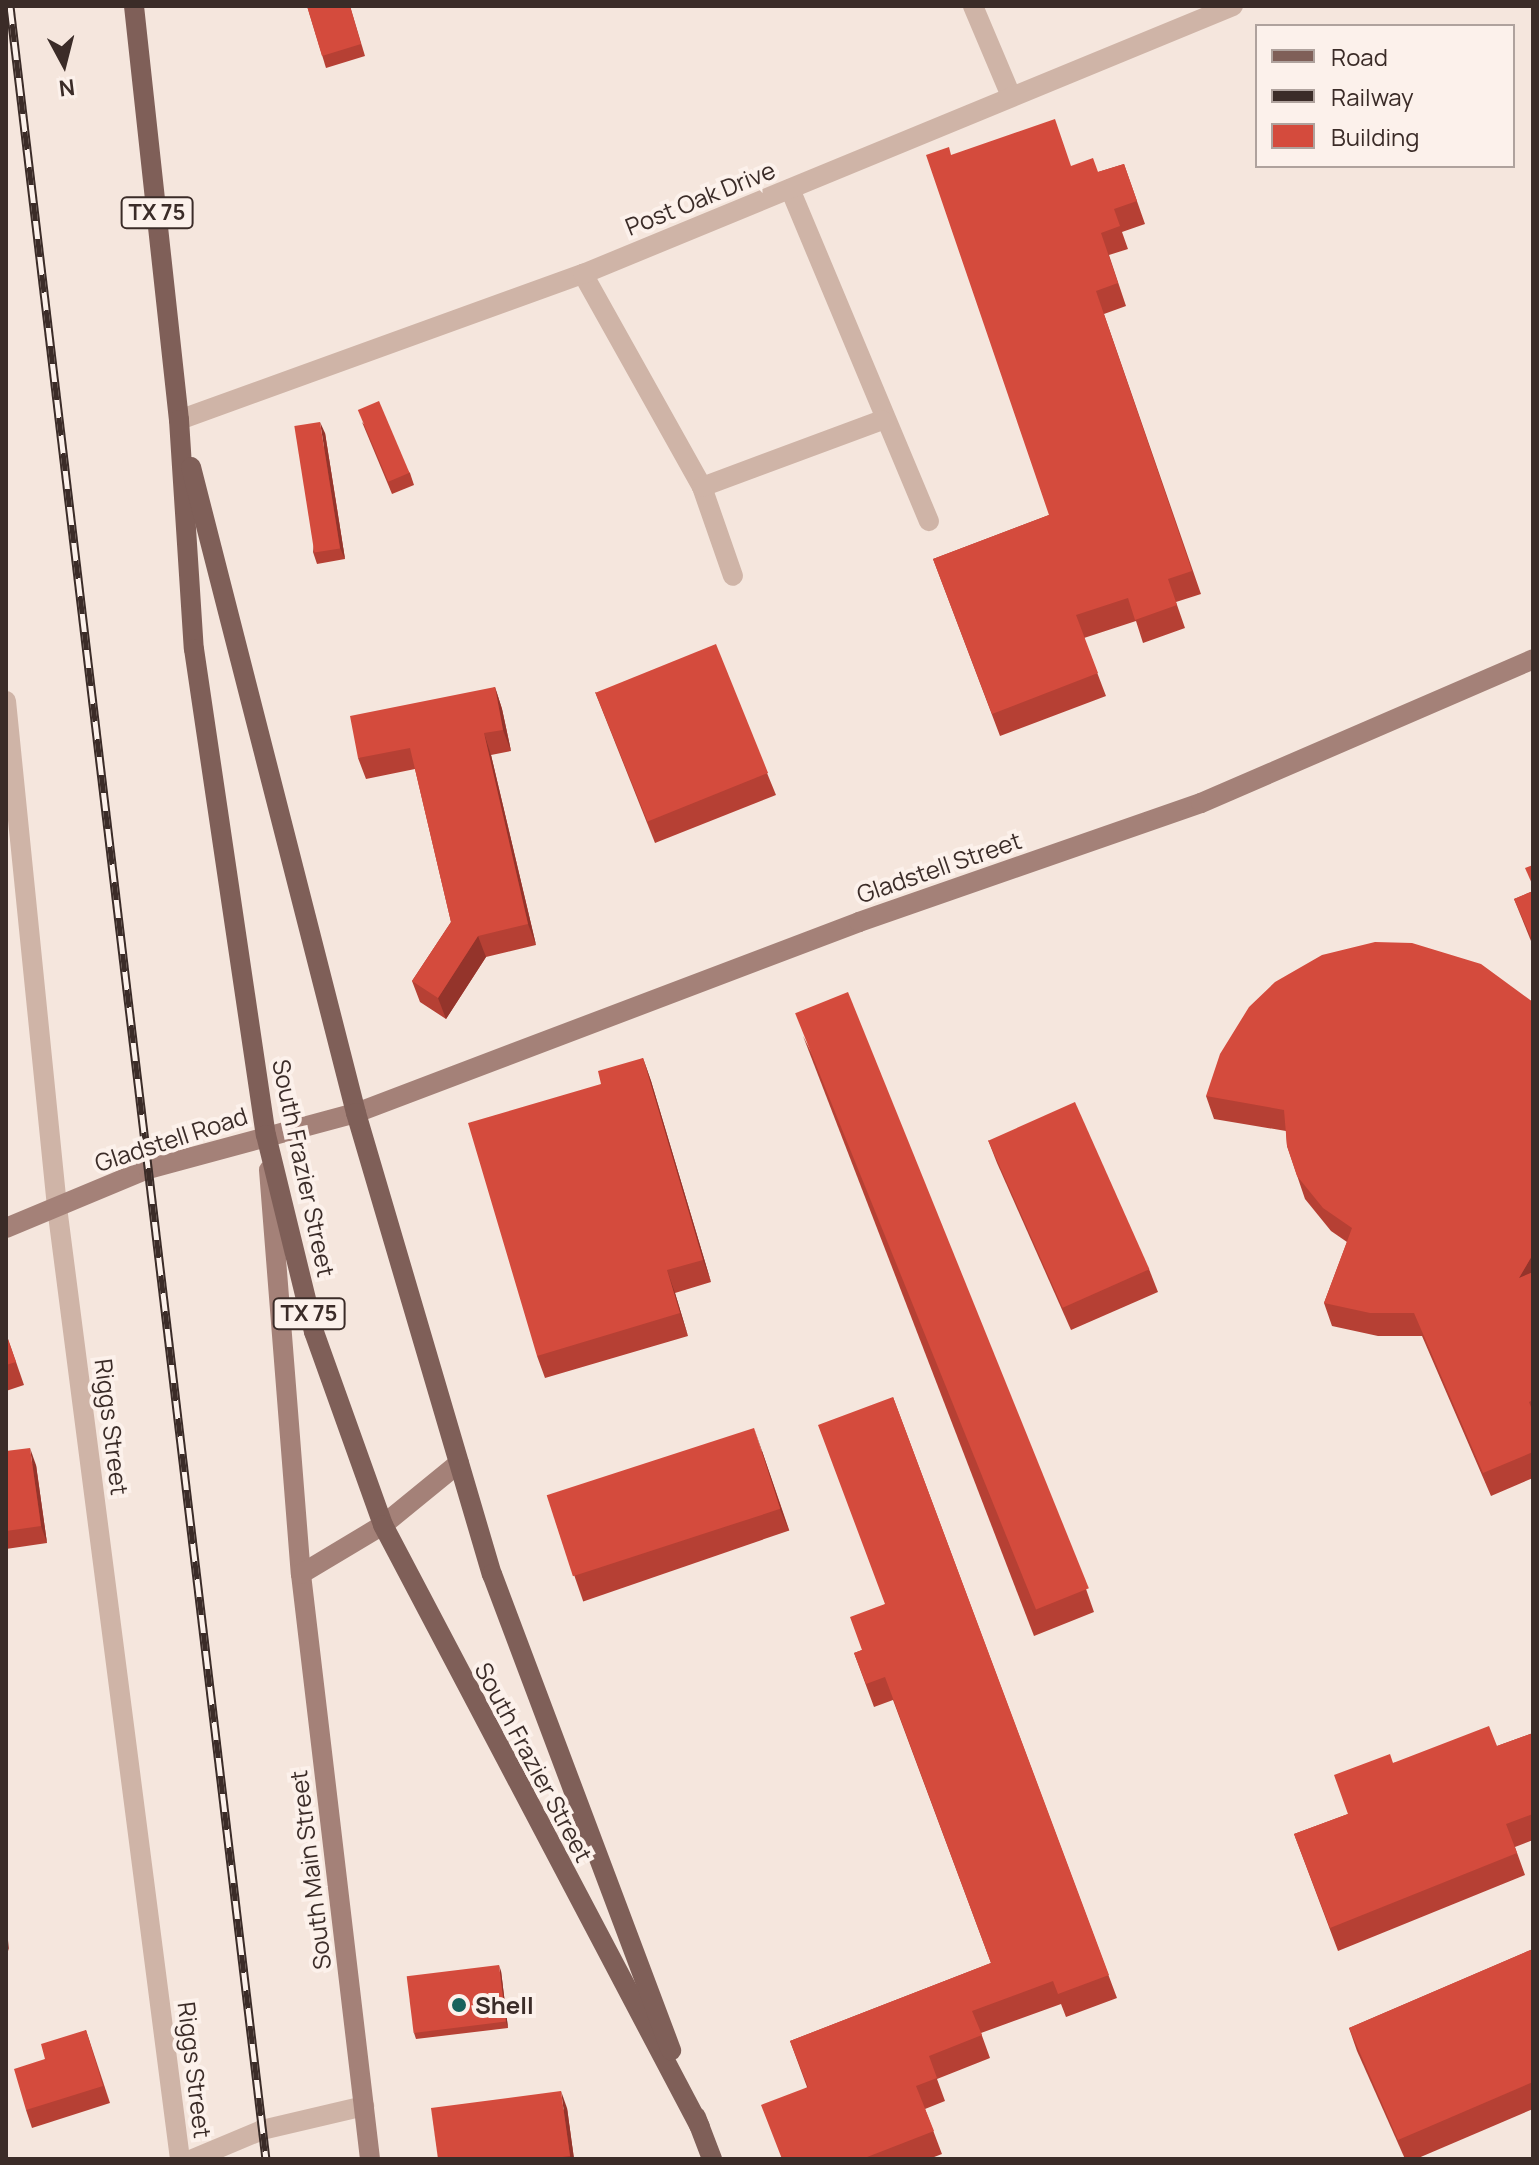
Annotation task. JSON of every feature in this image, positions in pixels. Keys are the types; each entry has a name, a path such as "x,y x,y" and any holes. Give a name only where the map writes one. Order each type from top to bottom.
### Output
{"main road":[{"name":"South Frazier Street","path":"134,6 179,420 194,649 266,1135 314,1332 383,1525 700,2127"},
{"name":"South Frazier Street","path":"179,420 356,1113 492,1574 712,2159"}],"street":[{"path":"973,6 1011,96"},
{"name":"Post Oak Drive","path":"179,420 583,274 1233,6"},
{"path":"790,189 882,420 929,521"},
{"path":"583,274 702,487 733,576"},
{"path":"702,487 882,420"},
{"name":"Gladstell Street","path":"356,1113 859,922 1201,803 1533,659"},
{"name":"Riggs Street","path":"6,701 57,1207 180,2159"},
{"name":"Gladstell Road","path":"6,1228 148,1169 356,1113"},
{"name":"South Main Street","path":"266,1135 301,1574 370,2159"},
{"path":"301,1574 383,1525 459,1463"},
{"path":"193,2159 262,2130 364,2106"}],"building":[{"path":"307,6 350,6 361,44 322,56"},
{"path":"1055,119 1071,166 1093,158 1098,172 1124,164 1137,201 1114,209 1120,226 1101,233 1118,283 1096,291 1192,571 1168,579 1177,605 1135,620 1128,598 1076,615 1098,673 992,714 933,559 1049,515 926,155 949,147 951,155"},
{"path":"379,401 409,473 388,482 358,410"},
{"path":"320,422 340,548 314,552 294,426"},
{"path":"716,644 768,773 648,822 595,693"},
{"path":"495,687 503,730 484,733 528,924 478,936 438,998 412,981 451,922 410,748 358,758 350,716"},
{"path":"1533,865 1533,886 1525,868"},
{"path":"1533,891 1533,942 1514,899"},
{"path":"1375,942 1412,943 1481,964 1533,1002 1533,1254 1519,1278 1533,1272 1533,1400 1529,1402 1533,1412 1533,1452 1483,1473 1414,1313 1370,1313 1324,1303 1352,1228 1323,1208 1297,1176 1287,1146 1284,1110 1206,1096 1220,1054 1249,1007 1275,982 1322,955"},
{"path":"848,992 1089,1588 1036,1610 795,1013"},
{"path":"643,1058 703,1260 667,1270 680,1313 537,1356 468,1123 601,1084 598,1071"},
{"path":"1075,1102 1149,1269 1063,1308 988,1141"},
{"path":"6,1334 16,1362 6,1365"},
{"path":"893,1397 1109,1975 1058,1994 1053,1981 972,2011 982,2035 929,2056 937,2078 916,2086 934,2131 862,2159 782,2159 761,2105 808,2087 790,2041 991,1963 885,1677 866,1684 854,1653 862,1650 850,1617 885,1604 818,1425"},
{"path":"754,1428 780,1509 573,1576 547,1495"},
{"path":"30,1448 41,1526 6,1531 6,1451"},
{"path":"1489,1726 1497,1746 1533,1733 1533,1814 1506,1824 1517,1853 1330,1928 1294,1834 1348,1814 1334,1775 1390,1754 1393,1763"},
{"path":"1533,1949 1533,2082 1398,2140 1349,2028"},
{"name":"Shell","path":"499,1965 506,2022 414,2033 407,1976"},
{"path":"86,2030 103,2086 26,2110 14,2069 45,2059 41,2044"},
{"path":"561,2091 570,2156 548,2159 438,2159 431,2108"}],"railway":[{"path":"10,6 266,2159"}],"place":[{"name":"Shell","path":"459,2005"}]}
